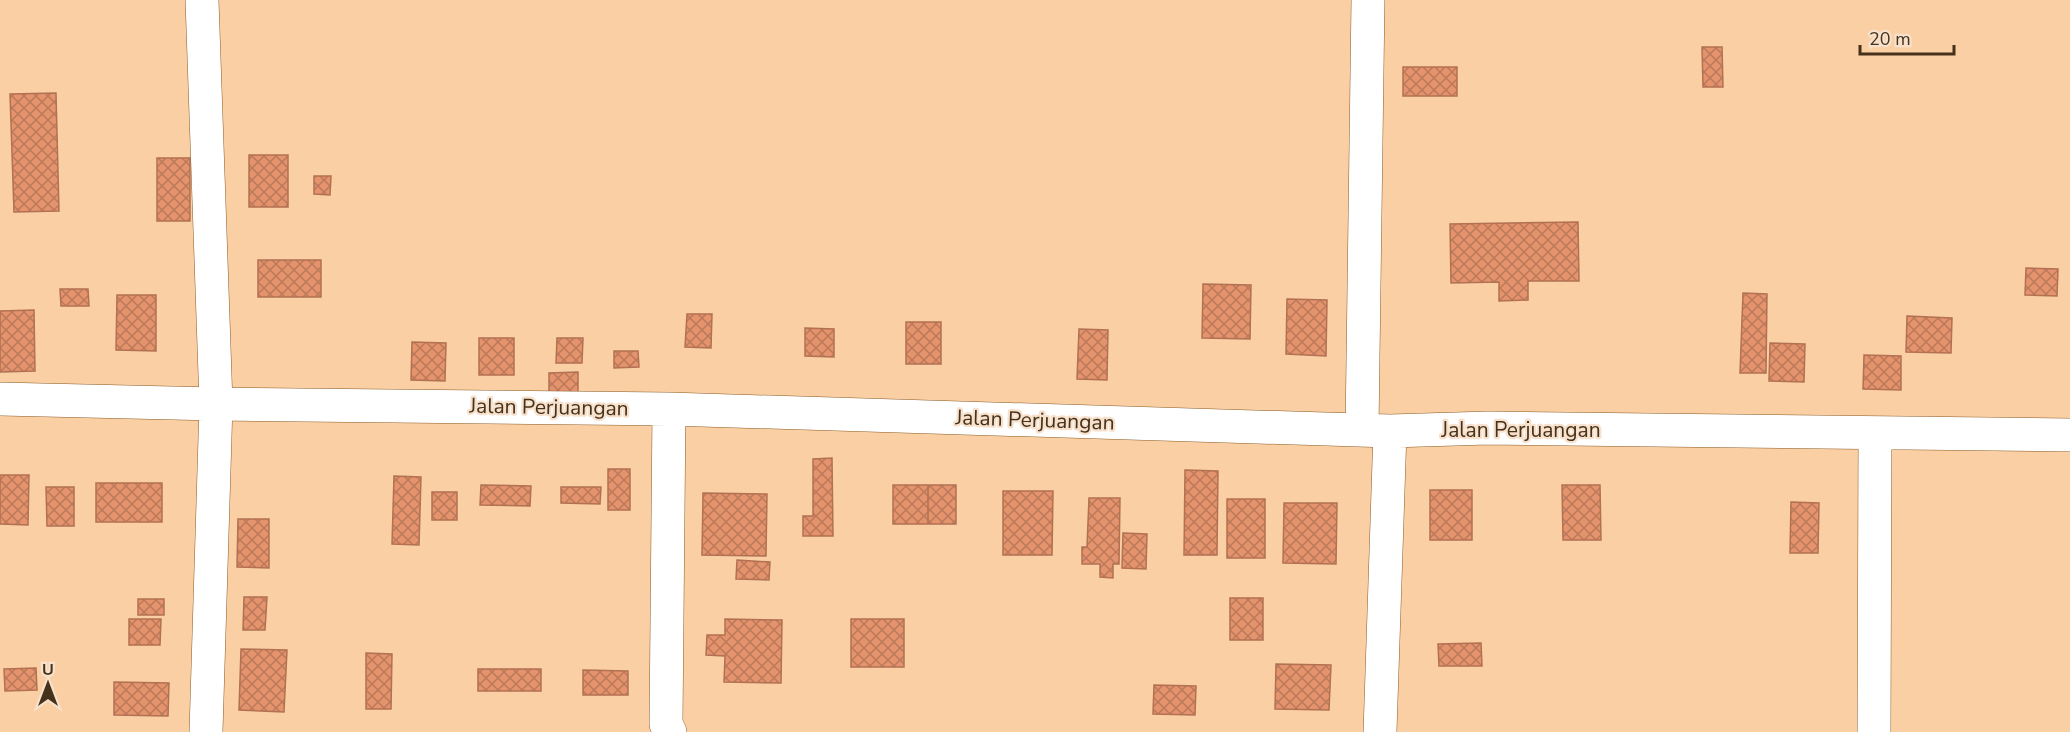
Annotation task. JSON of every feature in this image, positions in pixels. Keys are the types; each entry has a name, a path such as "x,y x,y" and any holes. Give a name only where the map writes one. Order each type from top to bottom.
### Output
{"street":[{"path":"202,0 216,404 206,732"},
{"path":"1368,0 1380,732"},
{"name":"Jalan Perjuangan","path":"0,399 216,404 669,408 1376,430 1488,428 2070,435"},
{"path":"669,408 666,724 670,732"},
{"path":"1874,732 1875,434"}],"building":[{"path":"1702,47 1722,47 1723,87 1703,87"},
{"path":"1403,67 1457,67 1457,96 1403,96"},
{"path":"56,93 59,211 14,212 10,94"},
{"path":"249,155 288,155 288,207 249,207"},
{"path":"157,158 190,158 190,221 157,221"},
{"path":"314,176 331,176 330,195 314,194"},
{"path":"1578,222 1579,281 1528,281 1528,300 1499,301 1499,282 1451,283 1450,224"},
{"path":"258,260 321,260 321,297 258,297"},
{"path":"2026,268 2058,269 2057,296 2025,295"},
{"path":"1203,284 1251,285 1250,339 1202,338"},
{"path":"60,289 88,289 89,306 61,306"},
{"path":"1743,293 1767,294 1766,373 1740,373"},
{"path":"117,295 156,295 156,351 116,350"},
{"path":"1287,299 1327,300 1326,356 1286,354"},
{"path":"34,310 35,371 0,372 0,311"},
{"path":"687,314 712,314 711,348 685,347"},
{"path":"1907,316 1952,318 1951,353 1906,352"},
{"path":"906,322 941,322 941,364 906,364"},
{"path":"805,328 834,329 834,357 805,356"},
{"path":"1079,329 1108,330 1107,380 1077,379"},
{"path":"479,338 514,338 514,375 479,375"},
{"path":"557,338 583,338 582,363 556,363"},
{"path":"412,342 446,343 445,381 411,380"},
{"path":"1770,343 1805,344 1804,382 1769,381"},
{"path":"614,351 638,351 639,367 614,368"},
{"path":"1864,355 1901,356 1901,390 1863,389"},
{"path":"578,372 578,397 549,397 549,373"},
{"path":"832,458 833,536 803,536 803,516 813,516 813,459"},
{"path":"608,469 630,469 630,510 608,510"},
{"path":"1185,470 1218,471 1217,555 1184,555"},
{"path":"0,475 29,475 28,525 0,524"},
{"path":"394,476 421,477 419,545 392,544"},
{"path":"96,483 162,483 162,522 96,522"},
{"path":"481,485 531,486 530,506 480,505"},
{"path":"893,485 928,485 928,524 893,524"},
{"path":"928,485 956,485 956,524 928,524"},
{"path":"1562,485 1600,485 1601,540 1563,540"},
{"path":"46,487 74,487 74,526 47,526"},
{"path":"561,487 601,487 600,504 561,503"},
{"path":"1430,490 1472,490 1472,540 1430,540"},
{"path":"1003,491 1053,491 1052,555 1003,555"},
{"path":"432,492 457,492 457,520 432,520"},
{"path":"703,493 767,494 766,556 702,555"},
{"path":"1089,498 1120,498 1119,564 1113,564 1113,578 1100,577 1100,564 1082,564 1082,547 1087,547"},
{"path":"1227,499 1265,499 1265,558 1227,558"},
{"path":"1791,502 1819,503 1818,553 1790,553"},
{"path":"1284,503 1337,503 1336,564 1283,563"},
{"path":"238,519 269,519 269,568 237,567"},
{"path":"1123,533 1147,534 1146,569 1122,568"},
{"path":"737,560 770,562 769,580 736,579"},
{"path":"244,597 267,597 265,630 243,630"},
{"path":"1230,598 1263,598 1263,640 1230,640"},
{"path":"138,599 164,599 164,615 138,615"},
{"path":"129,619 161,619 160,645 129,645"},
{"path":"725,619 782,620 781,683 724,682 725,656 706,655 707,635 725,635"},
{"path":"851,619 904,619 904,667 851,667"},
{"path":"1481,643 1482,666 1439,666 1438,644"},
{"path":"241,649 287,650 284,712 239,710"},
{"path":"366,653 392,654 391,709 366,709"},
{"path":"1276,664 1331,665 1329,710 1275,709"},
{"path":"36,668 37,690 5,691 4,669"},
{"path":"478,669 541,669 541,691 478,691"},
{"path":"583,670 628,671 628,695 583,695"},
{"path":"114,682 169,683 168,716 114,715"},
{"path":"1154,685 1196,686 1195,715 1153,714"}]}
